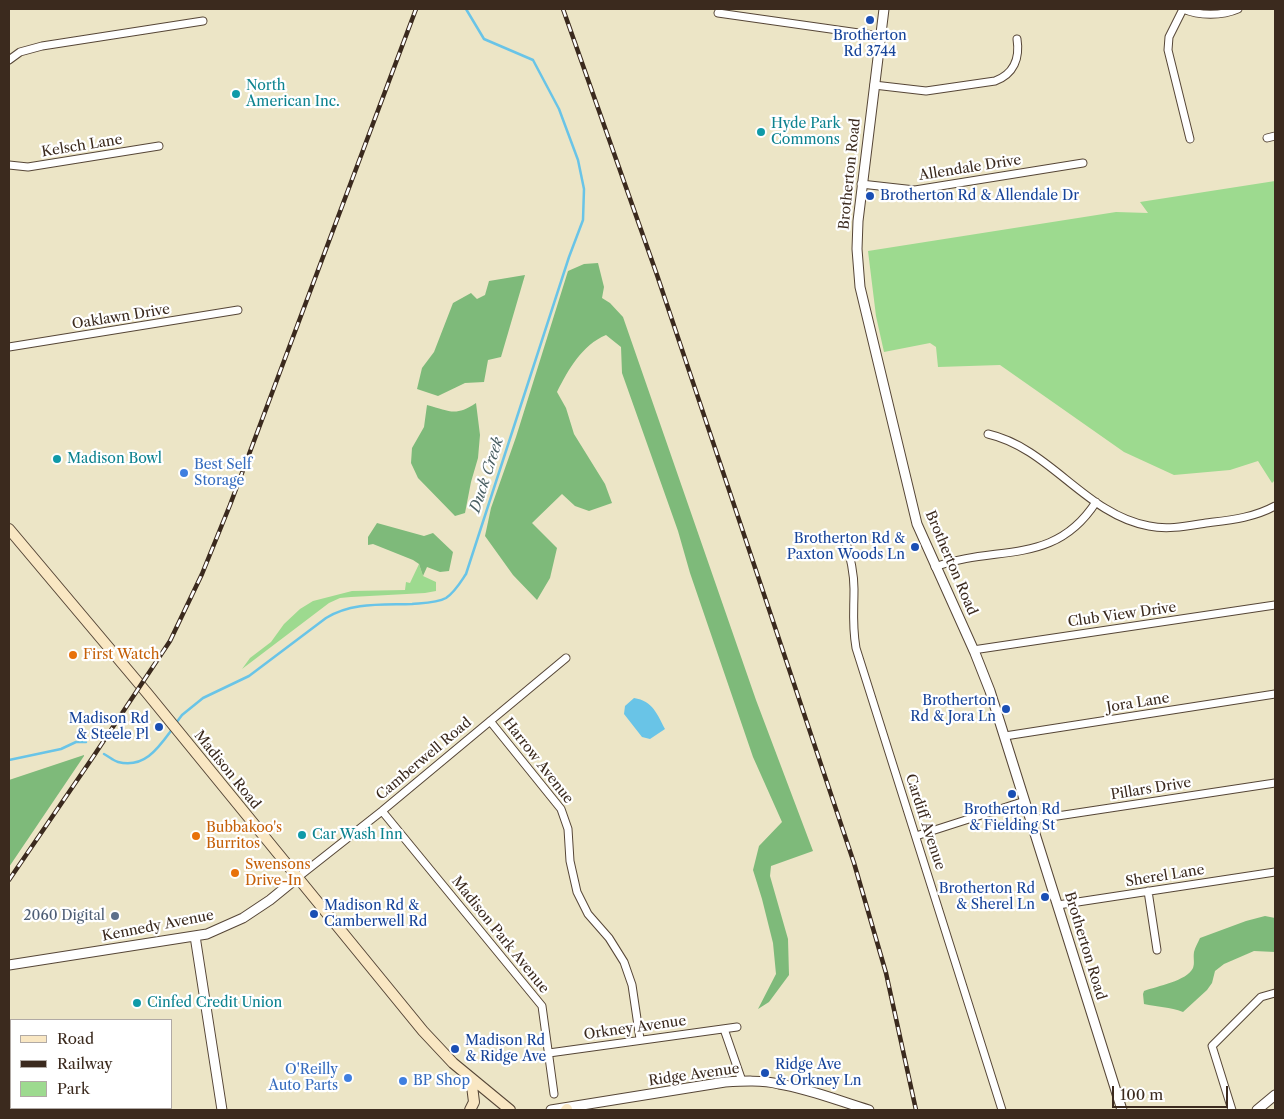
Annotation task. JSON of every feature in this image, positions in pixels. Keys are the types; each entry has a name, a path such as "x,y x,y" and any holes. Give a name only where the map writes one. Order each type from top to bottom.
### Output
{"main road":[{"name":"Madison Road","path":"9,529 140,685 428,1037 471,1078 510,1110"},
{"path":"470,1110 474,1102 471,1078"}],"street":[{"name":"Brotherton Road","path":"884,9 861,184 857,250 860,287 917,524 973,650 1005,736 1122,1110"},
{"path":"1190,140 1168,50 1169,37 1183,9 1200,14 1214,14 1238,9"},
{"path":"718,13 880,36"},
{"path":"9,60 20,52 42,46 203,21"},
{"path":"874,85 926,91 995,82 1005,76 1015,66 1019,48 1018,39"},
{"path":"1267,138 1275,136"},
{"name":"Kelsch Lane","path":"9,165 28,167 159,146"},
{"name":"Allendale Drive","path":"861,184 915,190 1083,162"},
{"name":"Oaklawn Drive","path":"9,347 238,310"},
{"path":"988,434 1003,438 1038,459 1096,502 1120,516 1148,526 1170,528 1244,518 1275,506"},
{"path":"935,567 958,560 1031,550 1044,546 1070,532 1081,522 1096,502"},
{"name":"Cardiff Avenue","path":"844,539 853,573 852,619 856,648 1002,1110"},
{"name":"Club View Drive","path":"973,650 1275,605"},
{"name":"Camberwell Road","path":"297,878 382,811 566,658"},
{"name":"Jora Lane","path":"1005,736 1275,694"},
{"name":"Harrow Avenue","path":"490,721 561,809 568,829 570,861 577,892 588,914 609,938 624,962 632,985 640,1039"},
{"name":"Pillars Drive","path":"1031,820 1275,783"},
{"path":"916,836 1025,801"},
{"name":"Madison Park Avenue","path":"382,811 542,1006 554,1094"},
{"name":"Sherel Lane","path":"1058,905 1275,872"},
{"name":"Kennedy Avenue","path":"9,965 207,934 243,918 270,900 297,878"},
{"path":"1148,891 1157,950"},
{"path":"195,936 222,1110"},
{"path":"1232,1110 1212,1046 1261,997 1275,993"},
{"name":"Orkney Avenue","path":"549,1053 736,1026"},
{"path":"724,1029 742,1081"},
{"name":"Ridge Avenue","path":"551,1110 567,1109 725,1082 742,1081 779,1084 869,1110"},
{"path":"1257,1110 1265,1107 1275,1095"}],"green space":[{"path":"1275,181 1275,480 1272,483 1258,461 1230,470 1174,475 1124,452 1000,365 938,367 936,347 930,343 884,352 876,316 868,251 1116,212 1148,213 1140,202"},
{"path":"598,263 604,287 602,298 610,303 623,317 756,700 813,851 771,866 770,876 788,939 789,975 769,1002 758,1009 776,974 773,943 753,870 759,846 782,822 753,757 690,573 678,531 622,373 621,347 606,335 597,339 583,352 571,367 557,392 566,408 574,434 605,484 612,503 589,511 575,506 562,494 532,523 557,548 550,578 537,600 513,575 485,536 491,508 516,437 568,271 584,264"},
{"path":"525,275 501,357 488,360 484,382 465,383 438,396 417,389 422,368 434,352 453,303 471,293 477,299 485,295 489,281"},
{"path":"476,403 480,435 478,458 465,513 455,516 418,478 411,463 412,448 424,427 427,405 452,412 463,410"},
{"path":"377,523 424,536 433,533 453,552 449,571 440,572 427,567 423,576 419,564 413,560 373,544 368,545 368,537"},
{"path":"419,564 423,576 436,582 436,591 340,598 329,603 242,669 250,658 271,642 284,624 300,609 313,601 352,591 405,590 406,582 410,583"},
{"path":"84,756 9,867 9,780"},
{"path":"1265,916 1275,918 1275,952 1254,951 1224,964 1215,971 1212,983 1207,990 1183,1012 1144,1004 1144,991 1178,980 1190,973 1194,966 1194,952 1200,938"}],"water":[{"path":"634,698 646,702 654,709 665,729 650,739 642,737 624,714 625,706"}],"waterway":[{"name":"Duck Creek","path":"176,723 182,715 203,698 249,676 326,618 346,609 368,605 412,604 438,601 452,593 466,574 569,257 583,220 584,189 578,160 559,109 533,60 484,39 466,9"},
{"name":"Duck Creek","path":"104,754 118,762 128,763 144,759 157,749 173,728"},
{"name":"Duck Creek","path":"9,760 61,749 76,742 86,742"}],"railway":[{"path":"9,880 170,641 202,574 230,505 416,9"},
{"path":"563,9 657,275 854,863 886,973 916,1110"}],"place":[{"name":"Brotherton Rd 3744","path":"870,20"},
{"name":"North American Inc.","path":"236,94"},
{"name":"Hyde Park Commons","path":"761,132"},
{"name":"Brotherton Rd & Allendale Dr","path":"870,196"},
{"name":"Madison Bowl","path":"57,459"},
{"name":"Best Self Storage","path":"184,473"},
{"name":"Brotherton Rd & Paxton Woods Ln","path":"915,547"},
{"name":"First Watch","path":"73,655"},
{"name":"Brotherton Rd & Jora Ln","path":"1006,709"},
{"name":"Madison Rd & Steele Pl","path":"159,727"},
{"name":"Brotherton Rd & Fielding St","path":"1012,794"},
{"name":"Car Wash Inn","path":"302,835"},
{"name":"Bubbakoo's Burritos","path":"196,836"},
{"name":"Swensons Drive-In","path":"235,873"},
{"name":"Brotherton Rd & Sherel Ln","path":"1045,897"},
{"name":"Madison Rd & Camberwell Rd","path":"314,914"},
{"name":"2060 Digital","path":"115,916"},
{"name":"Cinfed Credit Union","path":"137,1003"},
{"name":"Madison Rd & Ridge Ave","path":"455,1049"},
{"name":"Ridge Ave & Orkney Ln","path":"765,1073"},
{"name":"O'Reilly Auto Parts","path":"348,1078"},
{"name":"BP Shop","path":"403,1081"}]}
